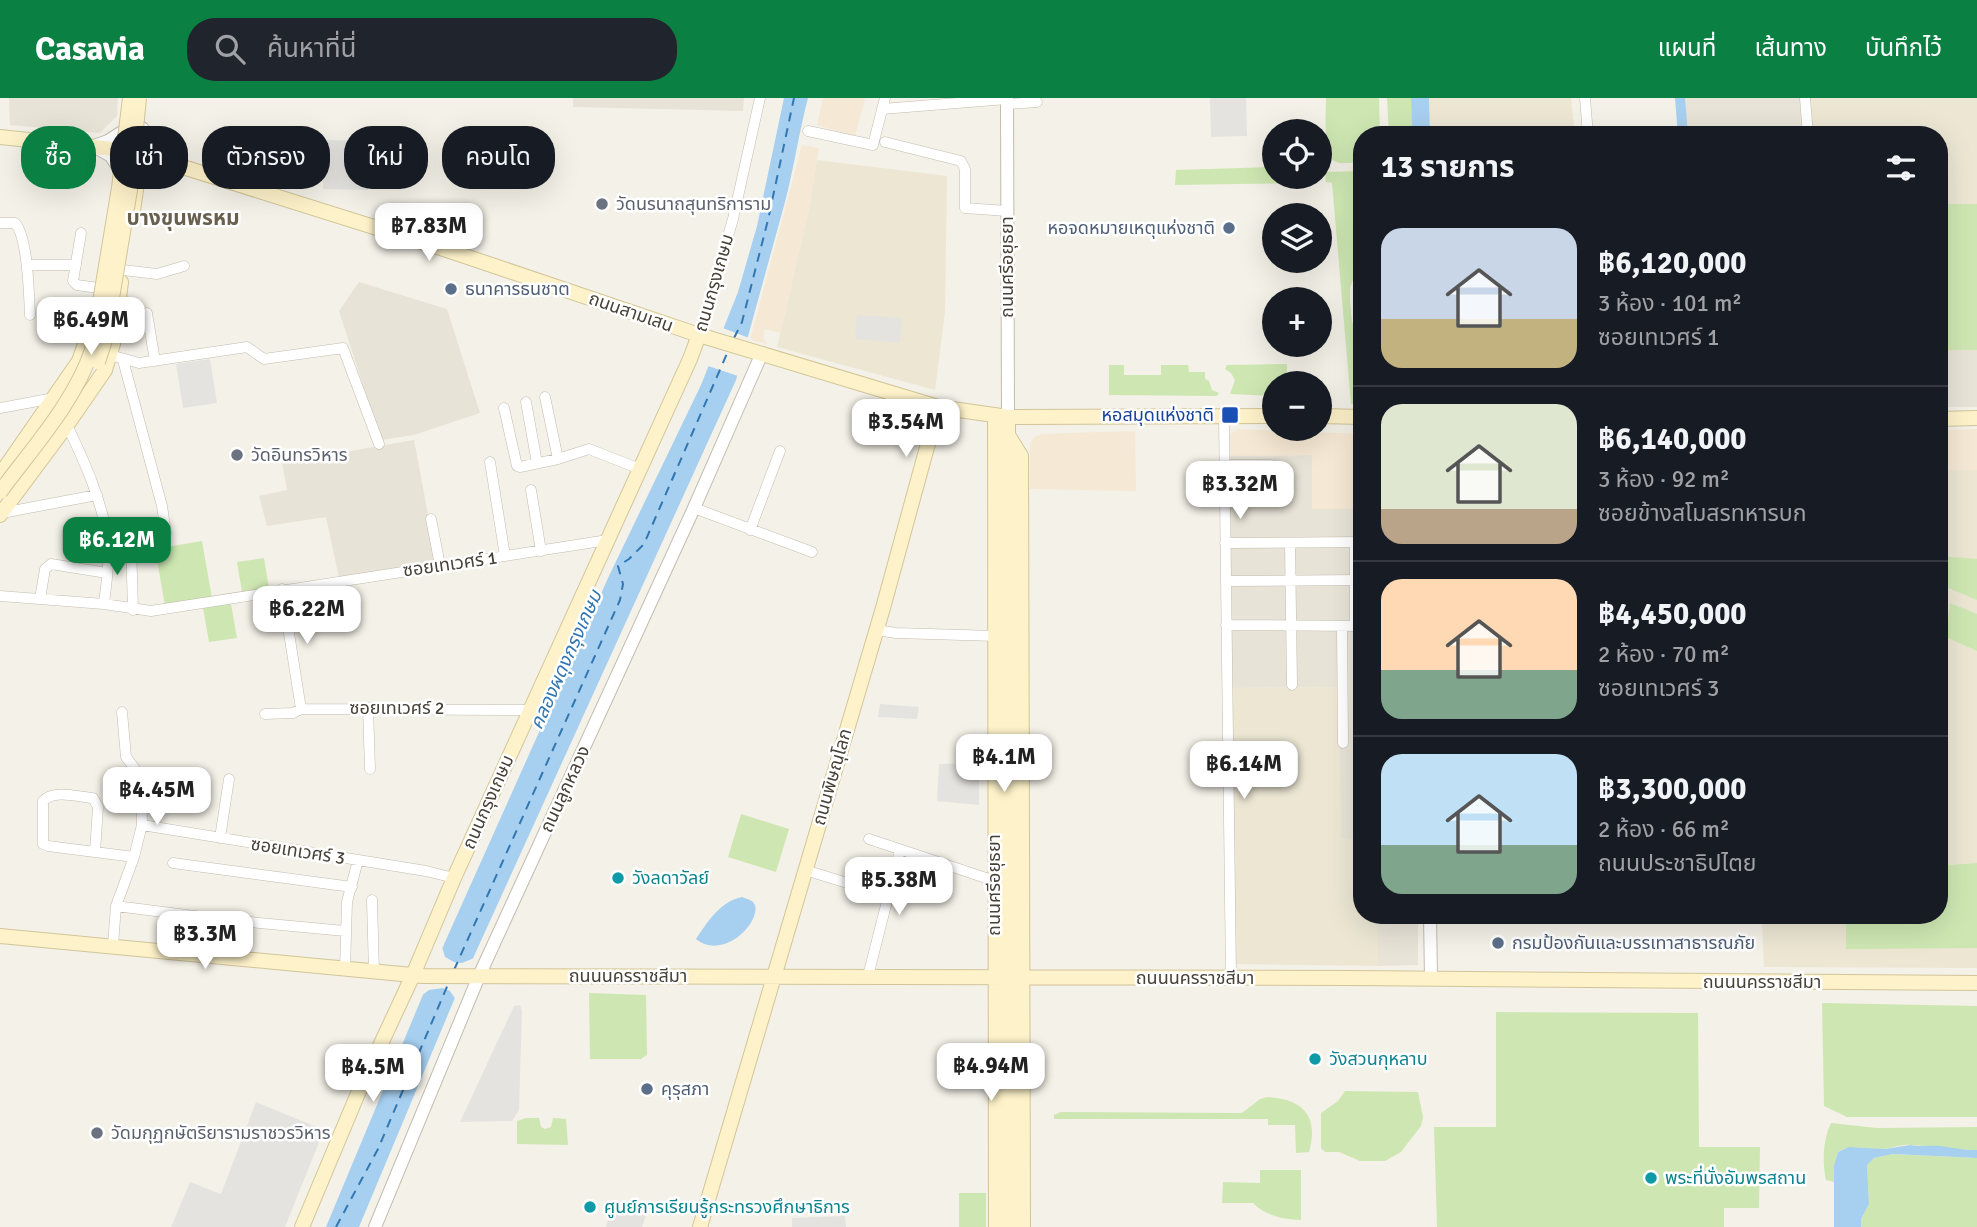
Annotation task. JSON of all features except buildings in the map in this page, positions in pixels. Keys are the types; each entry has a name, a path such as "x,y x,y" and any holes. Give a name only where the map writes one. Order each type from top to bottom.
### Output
{"main road":[{"path":"0,492 63,406 92,350 121,174 127,98"},
{"path":"110,359 104,340 130,191 141,98"},
{"name":"ถนนสามเสน","path":"0,137 21,139"},
{"name":"ถนนสามเสน","path":"188,168 450,251 704,336 938,407 1001,417 1262,416"},
{"path":"0,475 79,361 86,346 115,189"},
{"path":"1,510 67,425 110,359 137,189"},
{"name":"ถนนกรุงเกษม","path":"302,1227 359,1091 418,975 454,878 640,469 704,336"},
{"path":"1,510 87,383 110,359"},
{"name":"ถนนพิษณุโลก","path":"700,1227 876,630 938,407"},
{"path":"1332,416 1353,417"},
{"name":"ถนนศรีอยุธยา","path":"1001,417 1021,456 1014,660 1007,735 1008,978 1016,1149 1016,1208 1009,1227"},
{"name":"ถนนศรีอยุธยา","path":"996,1227 1002,1048 1008,978 1007,735 996,636 1001,590 1001,417"},
{"path":"1948,419 1977,418"},
{"name":"ถนนศรีอยุธยา","path":"1001,528 1008,435"},
{"name":"ถนนศรีอยุธยา","path":"1001,590 1014,610"},
{"name":"ถนนนครราชสีมา","path":"0,936 418,975 1431,978 1977,983"},
{"name":"ถนนศรีอยุธยา","path":"1002,1072 1016,1149"},
{"name":"ถนนศรีอยุธยา","path":"1016,1208 1023,1227"}],"street":[{"path":"123,126 127,98"},
{"path":"141,98 142,126"},
{"name":"ถนนกรุงเกษม","path":"704,336 760,98"},
{"path":"808,131 873,145 885,98"},
{"path":"1585,98 1587,126"},
{"path":"1805,98 1807,126"},
{"path":"882,109 1007,100 1037,102"},
{"name":"ถนนศรีอยุธยา","path":"1001,417 1007,212 1007,100"},
{"path":"884,142 961,161 965,169 965,208 1007,212"},
{"path":"0,223 18,225 27,265 30,315"},
{"path":"81,233 74,284 98,288"},
{"path":"27,265 76,265"},
{"path":"123,270 157,274 184,266"},
{"path":"147,313 155,360"},
{"path":"108,546 162,538 166,533 162,506 110,359 139,363 247,347 264,359 342,348 379,444"},
{"name":"ถนนลูกหลวง","path":"375,1227 473,976 694,508 757,352"},
{"path":"545,397 558,459"},
{"path":"0,408 54,398"},
{"path":"526,402 537,463"},
{"path":"504,408 517,466 558,459 589,449 640,469"},
{"path":"1223,417 1231,978"},
{"path":"67,425 97,495 105,530 108,546 104,604"},
{"path":"750,530 780,451"},
{"path":"491,462 505,556"},
{"path":"1224,465 1271,465"},
{"path":"531,490 541,551"},
{"path":"1,510 97,495"},
{"path":"694,508 812,552"},
{"path":"430,519 440,565"},
{"path":"70,531 105,530"},
{"name":"ซอยเทเวศร์ 1","path":"0,596 104,604 151,611 608,540"},
{"path":"1225,543 1353,542"},
{"path":"131,543 133,610"},
{"path":"1290,543 1292,685"},
{"path":"40,599 45,569 51,564 107,573"},
{"path":"1226,581 1353,580"},
{"path":"282,589 301,709"},
{"path":"1226,625 1353,626"},
{"path":"1342,626 1343,743"},
{"path":"876,630 896,634 996,636"},
{"path":"368,708 370,769"},
{"name":"ซอยเทเวศร์ 2","path":"265,714 301,709 530,710"},
{"path":"113,945 116,906 142,825 141,777 126,757 122,712"},
{"path":"220,838 229,779"},
{"path":"95,852 96,800 54,795 46,797 43,801 43,844 95,852 134,856"},
{"name":"ซอยเทเวศร์ 3","path":"142,825 426,870 454,878"},
{"path":"869,839 1007,884"},
{"path":"868,976 900,850"},
{"path":"345,969 347,902 358,860"},
{"path":"173,863 352,887"},
{"path":"805,870 857,886"},
{"path":"372,900 374,972"},
{"path":"116,906 345,931"},
{"path":"1430,924 1431,978"}],"shaded area":[{"path":"9,98 118,98 117,116 100,133 96,133 96,126 10,125"},
{"path":"573,98 744,98 743,111 573,107"},
{"path":"823,98 865,98 855,136 817,125"},
{"path":"1210,98 1246,98 1247,136 1211,137"},
{"path":"1429,98 1571,98 1574,126 1430,126"},
{"path":"1684,98 1801,98 1803,126 1686,126"},
{"path":"1801,98 1977,98 1977,204 1948,204 1948,126 1803,126"},
{"path":"330,140 344,140 344,189 368,190 323,189 330,189"},
{"path":"802,145 819,148 810,205 780,333 765,329 763,338 767,344 750,340"},
{"path":"817,160 947,176 945,312 935,390 777,347 810,205"},
{"path":"359,282 447,309 480,413 414,435 381,440 339,311"},
{"path":"857,315 902,318 900,343 855,339"},
{"path":"1948,350 1977,350 1977,407 1948,407"},
{"path":"210,359 217,403 183,408 176,364"},
{"path":"1237,429 1262,430 1262,441 1332,441 1332,433 1353,434 1353,509 1312,509 1312,455 1229,456 1228,436"},
{"path":"1977,429 1977,470 1948,470 1948,430"},
{"path":"1135,431 1136,491 1030,489 1030,444 1034,437 1042,434"},
{"path":"414,440 437,562 339,578 326,517 267,526 259,496 287,490 282,463"},
{"path":"1313,455 1312,509 1353,509 1353,839 1341,839 1338,687 1232,688 1229,456"},
{"path":"1948,470 1977,470 1977,968 1764,967 1762,924 1948,924"},
{"path":"1338,687 1341,838 1353,839 1353,924 1378,924 1378,966 1236,964 1232,688"},
{"path":"880,704 919,707 917,719 878,717"},
{"path":"979,763 979,805 937,801 939,764"},
{"path":"1378,924 1418,924 1418,965 1378,966"},
{"path":"520,1005 519,1110 512,1121 460,1122 514,1006"},
{"path":"256,1102 324,1130 285,1227 171,1227 190,1182 221,1194"},
{"path":"612,1201 638,1201 646,1204 648,1210 642,1227 606,1227"},
{"path":"845,1216 846,1227 792,1227 792,1218"}],"green space":[{"path":"1326,98 1379,98 1380,126 1353,126 1353,163 1339,163 1333,160 1332,119 1326,119"},
{"path":"1387,98 1411,98 1412,126 1389,126"},
{"path":"1262,167 1262,184 1175,185 1176,170"},
{"path":"1353,171 1351,404 1332,183 1332,172"},
{"path":"1948,204 1977,204 1977,350 1948,350"},
{"path":"1287,364 1287,371 1262,371 1262,395 1230,394 1235,380 1225,369 1227,365"},
{"path":"1109,365 1124,365 1124,375 1161,375 1161,365 1188,365 1189,372 1205,372 1205,379 1209,381 1212,390 1219,393 1217,396 1109,395"},
{"path":"202,541 212,598 165,606 155,549"},
{"path":"1948,557 1977,559 1977,600 1948,588"},
{"path":"264,558 269,588 242,592 237,562"},
{"path":"1950,603 1977,614 1977,651 1948,638"},
{"path":"231,604 237,638 209,642 203,608"},
{"path":"741,814 789,829 776,872 728,857"},
{"path":"1977,863 1977,948 1846,949 1846,924 1948,924 1948,865"},
{"path":"589,993 646,995 647,1055 641,1059 590,1059"},
{"path":"1822,1003 1977,1006 1977,1117 1847,1117 1824,1106"},
{"path":"1496,1012 1698,1013 1699,1147 1760,1147 1759,1208 1724,1208 1724,1227 1437,1227 1434,1127 1496,1127"},
{"path":"1345,1091 1418,1092 1423,1117 1421,1126 1401,1152 1385,1161 1360,1161 1339,1152 1325,1152 1321,1148 1321,1113 1338,1101"},
{"path":"1268,1097 1291,1102 1306,1112 1312,1129 1309,1152 1296,1153 1295,1125 1268,1125 1268,1119 1054,1119 1054,1115 1061,1112 1242,1113 1260,1099"},
{"path":"539,1118 541,1127 545,1129 551,1127 553,1118 566,1119 568,1145 517,1144 517,1121"},
{"path":"1831,1123 1877,1128 1977,1127 1977,1150 1907,1145 1882,1149 1848,1148 1838,1152 1834,1165 1834,1182 1826,1180 1824,1166 1825,1144"},
{"path":"1893,1154 1977,1158 1977,1227 1861,1227 1861,1219 1869,1204 1867,1165 1874,1158"},
{"path":"1260,1170 1301,1170 1301,1220 1275,1216 1253,1203 1222,1203 1223,1182 1260,1183"},
{"path":"959,1193 986,1193 986,1227 959,1227"}],"water":[{"name":"คลองผดุงกรุงเกษม","path":"784,98 808,98 785,202 736,380 454,1000 359,1227 326,1227 445,942 609,576 701,385 738,292 757,226"},
{"path":"1411,98 1429,98 1430,126 1412,126"},
{"path":"742,897 753,902 756,909 749,926 741,935 731,942 719,945 708,945 696,939 721,907"},
{"path":"1910,1145 1977,1150 1977,1158 1893,1154 1874,1158 1867,1165 1869,1204 1861,1219 1861,1227 1834,1227 1834,1165 1838,1152 1849,1147 1885,1149"}],"pier":[{"path":"720,327 752,339 741,377 705,365"},
{"path":"442,947 445,957 454,962 462,963 474,958 456,1000 450,991 443,988 429,990 421,996"}],"waterway":[{"path":"1680,98 1682,126"}],"ferry route":[{"path":"734,338 742,322 768,220 794,98"},
{"path":"454,970 620,600 623,584 618,566 644,544 729,349"},
{"path":"336,1227 378,1149 449,982"}],"place":[{"name":"วัดนรนาถสุนทริการาม","path":"602,204"},
{"name":"หอจดหมายเหตุแห่งชาติ","path":"1229,228"},
{"name":"ธนาคารธนชาต","path":"451,289"},
{"name":"หอสมุดแห่งชาติ","path":"1230,415"},
{"name":"วัดอินทรวิหาร","path":"237,455"},
{"name":"วังลดาวัลย์","path":"618,878"},
{"name":"กรมป้องกันและบรรเทาสาธารณภัย","path":"1498,943"},
{"name":"วังสวนกุหลาบ","path":"1315,1059"},
{"name":"คุรุสภา","path":"647,1089"},
{"name":"วัดมกุฏกษัตริยารามราชวรวิหาร","path":"97,1133"},
{"name":"พระที่นั่งอัมพรสถาน","path":"1651,1178"},
{"name":"ศูนย์การเรียนรู้กระทรวงศึกษาธิการ","path":"590,1207"}],"district":[{"name":"บางขุนพรหม","path":"183,218"}]}
